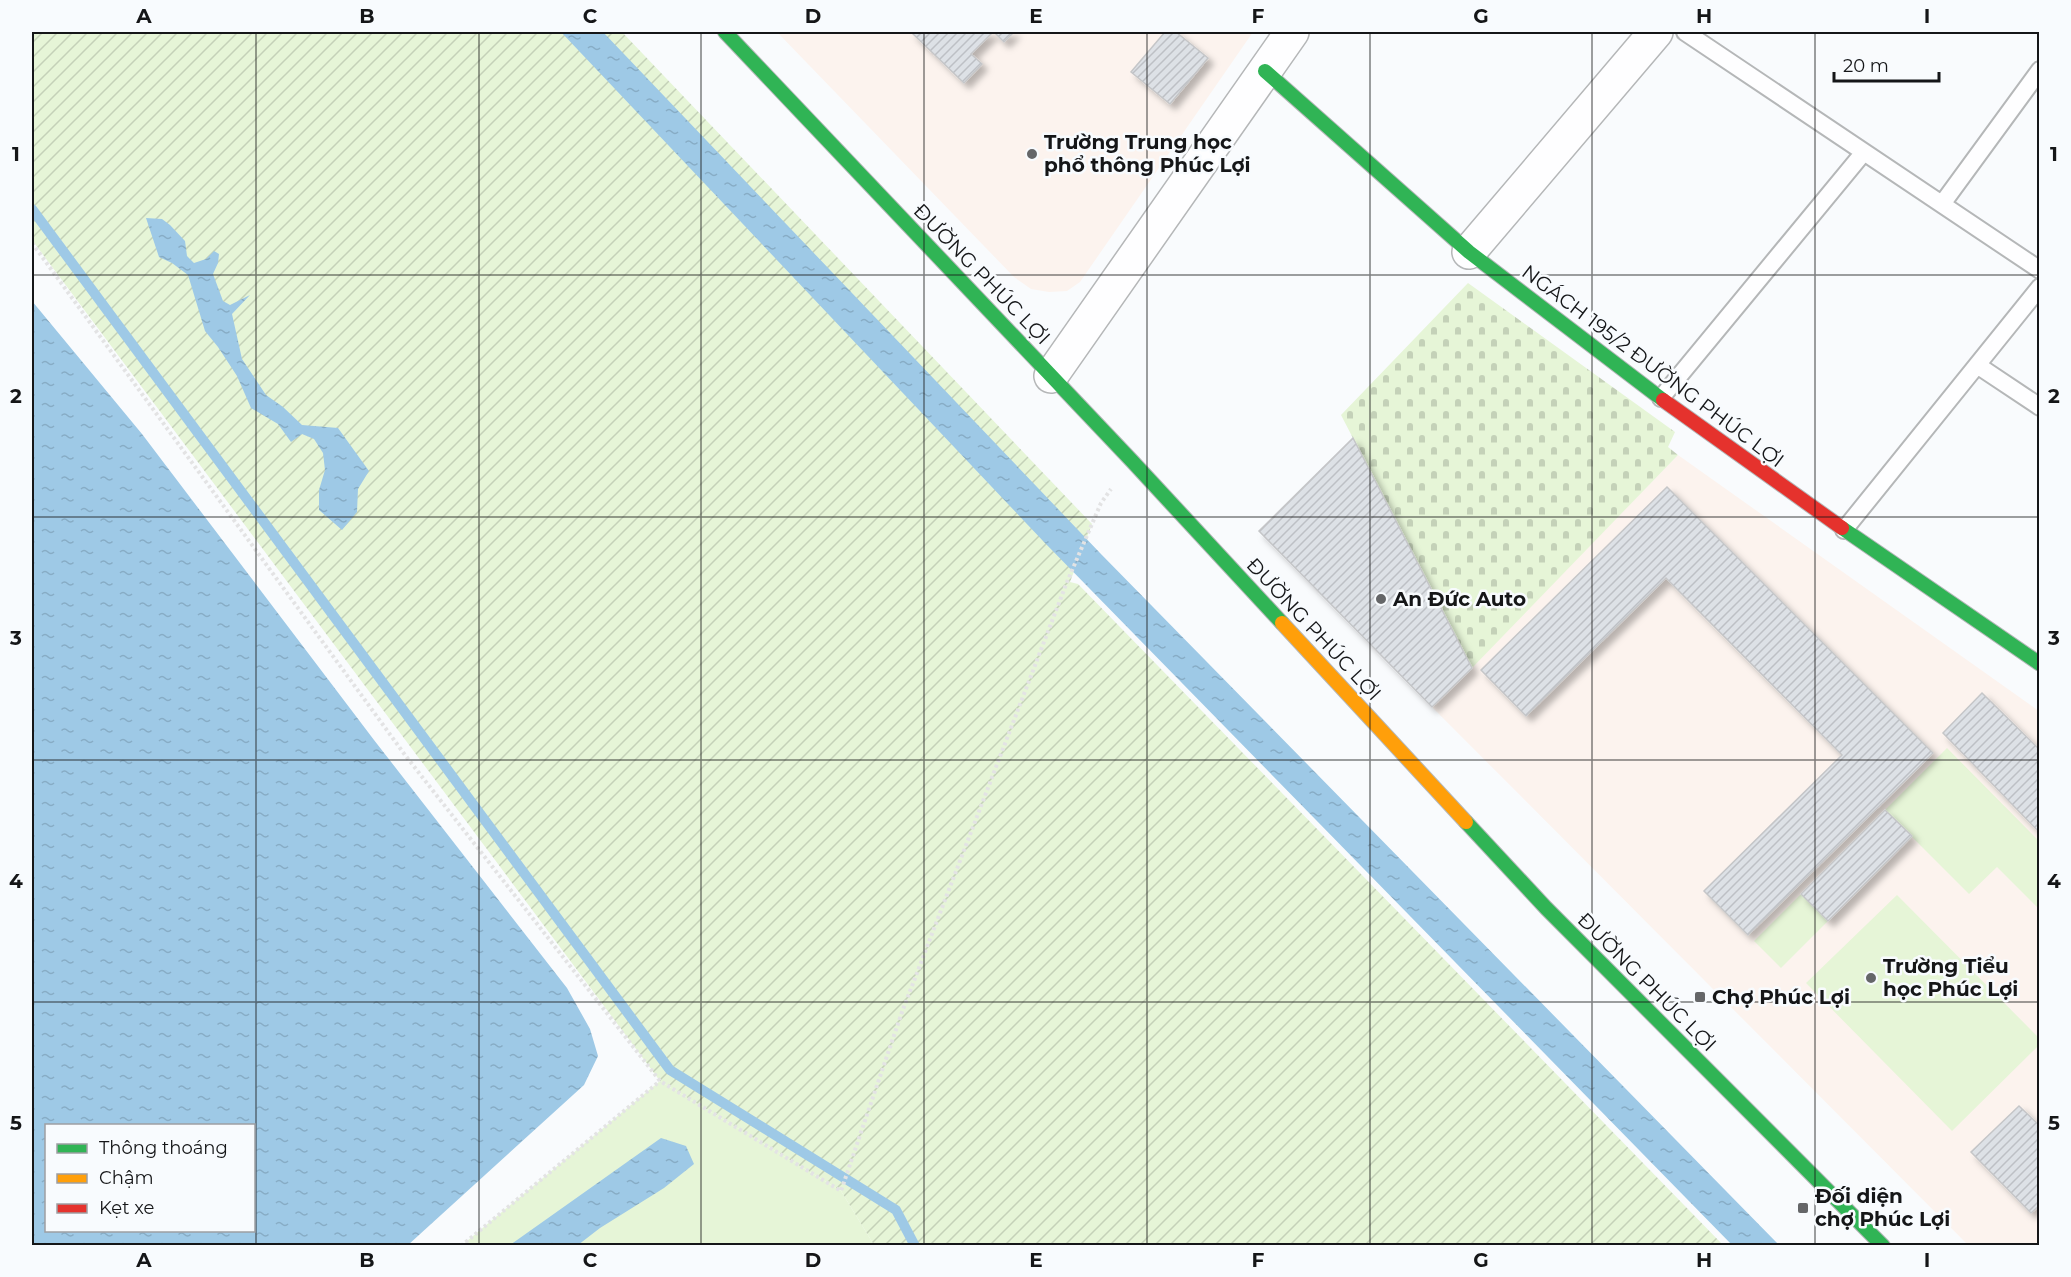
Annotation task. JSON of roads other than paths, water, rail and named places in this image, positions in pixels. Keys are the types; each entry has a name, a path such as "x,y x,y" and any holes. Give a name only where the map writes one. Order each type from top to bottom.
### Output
{"street":[{"name":"ĐƯỜNG PHÚC LỢI","path":"725,32 1051,376 1546,908 1883,1245"},
{"path":"1051,376 1292,32"},
{"path":"1469,252 1656,32"},
{"name":"NGÁCH 195/2 ĐƯỜNG PHÚC LỢI","path":"1265,71 1469,252 1661,398 1844,530 2040,664"}],"lane":[{"path":"1684,32 2040,270"},
{"path":"1942,204 2040,70"},
{"path":"1661,398 1864,152"},
{"path":"1844,530 2040,287"},
{"path":"1977,365 2040,407"}],"water":[{"path":"561,32 603,32 1100,553 1779,1245 1732,1245 1044,542"},
{"path":"146,218 162,219 170,225 185,241 187,256 194,263 206,259 214,251 219,254 213,274 223,301 230,305 250,295 232,314 242,359 266,395 302,425 338,428 369,471 358,489 357,512 342,530 319,510 319,490 325,470 323,453 314,439 302,434 291,442 278,424 251,408 237,376 205,331 188,275 159,257"},
{"path":"32,301 142,434 374,740 567,988 590,1029 598,1056 584,1085 408,1245 32,1245"},
{"path":"661,1138 686,1146 694,1164 664,1188 600,1228 578,1245 510,1245"}],"waterway":[{"path":"32,209 670,1070 896,1210 915,1246"}],"place":[{"name":"Trường Trung học phổ thông Phúc Lợi","path":"1032,154"},
{"name":"An Đức Auto","path":"1381,599"},
{"name":"Trường Tiểu học Phúc Lợi","path":"1871,978"},
{"name":"Chợ Phúc Lợi","path":"1700,997"},
{"name":"Đối diện chợ Phúc Lợi","path":"1803,1208"}]}
